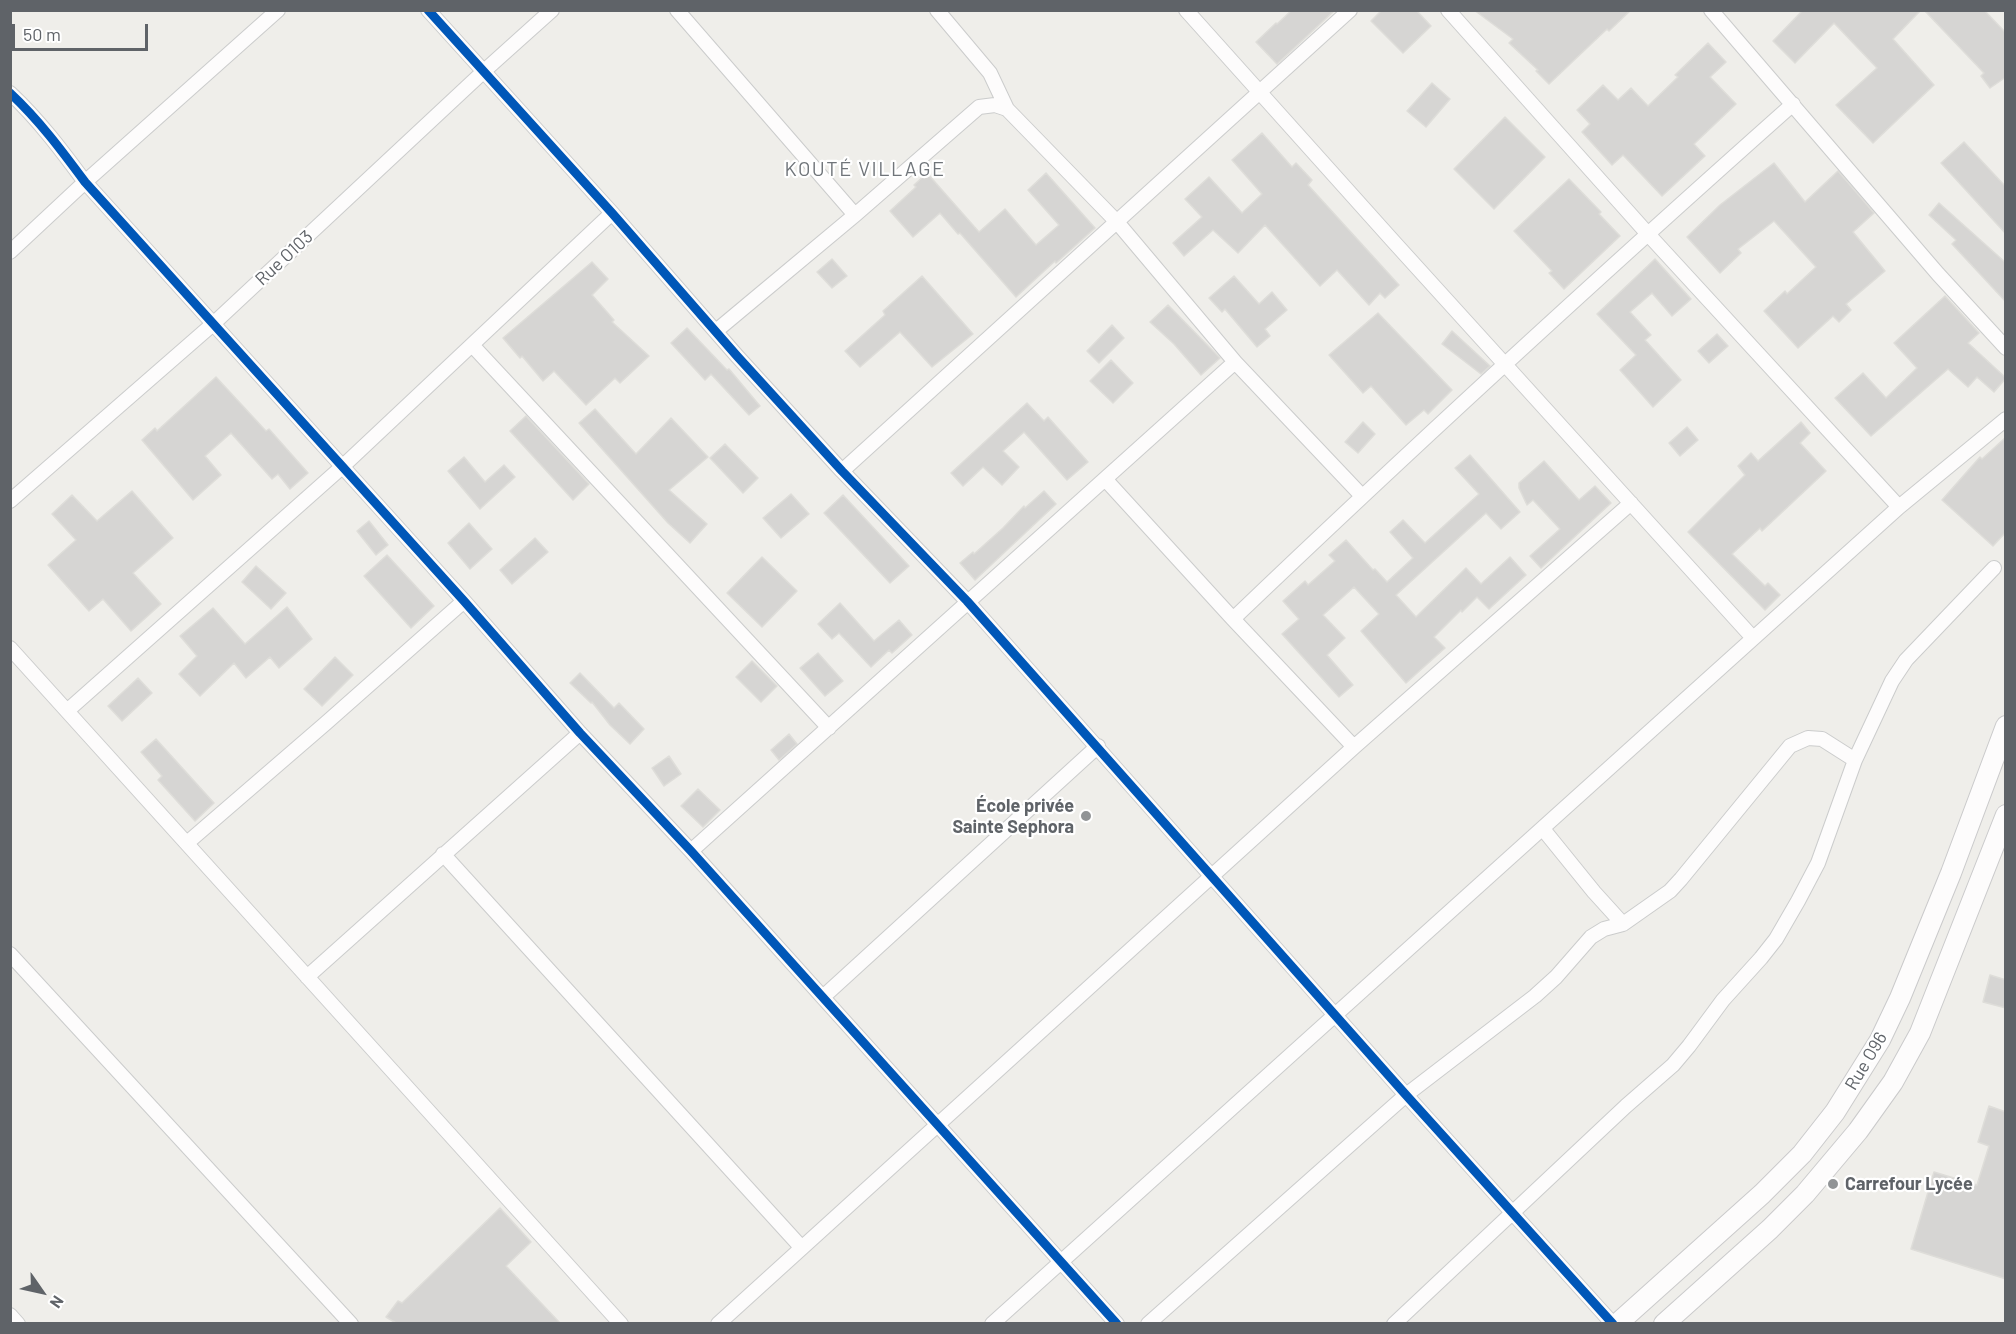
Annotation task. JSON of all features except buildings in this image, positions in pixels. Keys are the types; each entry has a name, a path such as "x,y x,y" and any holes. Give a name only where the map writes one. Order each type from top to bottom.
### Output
{"main road":[{"name":"Rue O96","path":"1615,1323 1762,1194 1802,1154 1835,1112 1880,1040 1900,998 1951,873 2006,726"},
{"name":"Rue O96","path":"1664,1323 1770,1229 1805,1194 1858,1131 1893,1082 1920,1033 2006,815"}],"street":[{"path":"10,252 278,10"},
{"path":"428,10 842,471 967,601 1512,1214 1615,1323"},
{"name":"Rue O103","path":"10,501 213,324 552,10"},
{"path":"677,10 855,215"},
{"path":"937,10 990,73 1007,110 1117,222 1235,362 1362,496"},
{"path":"1186,10 1753,638"},
{"path":"842,471 1350,10"},
{"path":"1448,10 1647,233 1899,507"},
{"path":"1711,10 1938,274 2006,348"},
{"path":"10,93 26,107 85,182 464,601 580,733 691,851 1117,1323"},
{"path":"1233,619 1362,496 1647,233 1793,104"},
{"path":"716,331 855,215 979,107 995,105 1007,110"},
{"path":"67,711 342,466 612,213"},
{"path":"472,345 829,728"},
{"path":"691,851 1235,362"},
{"path":"992,1323 1899,507 2006,419"},
{"path":"1105,479 1354,747"},
{"path":"718,1323 1354,747 1631,503"},
{"path":"1394,1323 1672,1065 1723,1000 1761,958 1776,939 1818,863 1855,760 1892,681 1906,660 1994,568"},
{"path":"187,843 464,601"},
{"path":"10,648 621,1323"},
{"path":"308,976 580,733"},
{"path":"1148,1323 1406,1095 1535,996 1556,977 1591,938 1604,929 1623,924 1670,891 1790,746 1808,738 1822,739 1855,760"},
{"path":"823,997 1098,746"},
{"path":"1543,829 1623,924"},
{"path":"443,854 801,1247"},
{"path":"10,954 351,1323"},
{"path":"10,1315 18,1323"}],"cycle path":[{"path":"428,10 612,213 737,356 842,471 967,601 1613,1324"},
{"path":"10,93 59,147 85,182 464,601 580,733 691,851 1117,1324"}],"place":[{"name":"École privée Sainte Sephora","path":"1086,816"},
{"name":"Carrefour Lycée","path":"1833,1184"}],"district":[{"name":"KOUTÉ VILLAGE","path":"865,169"}]}
